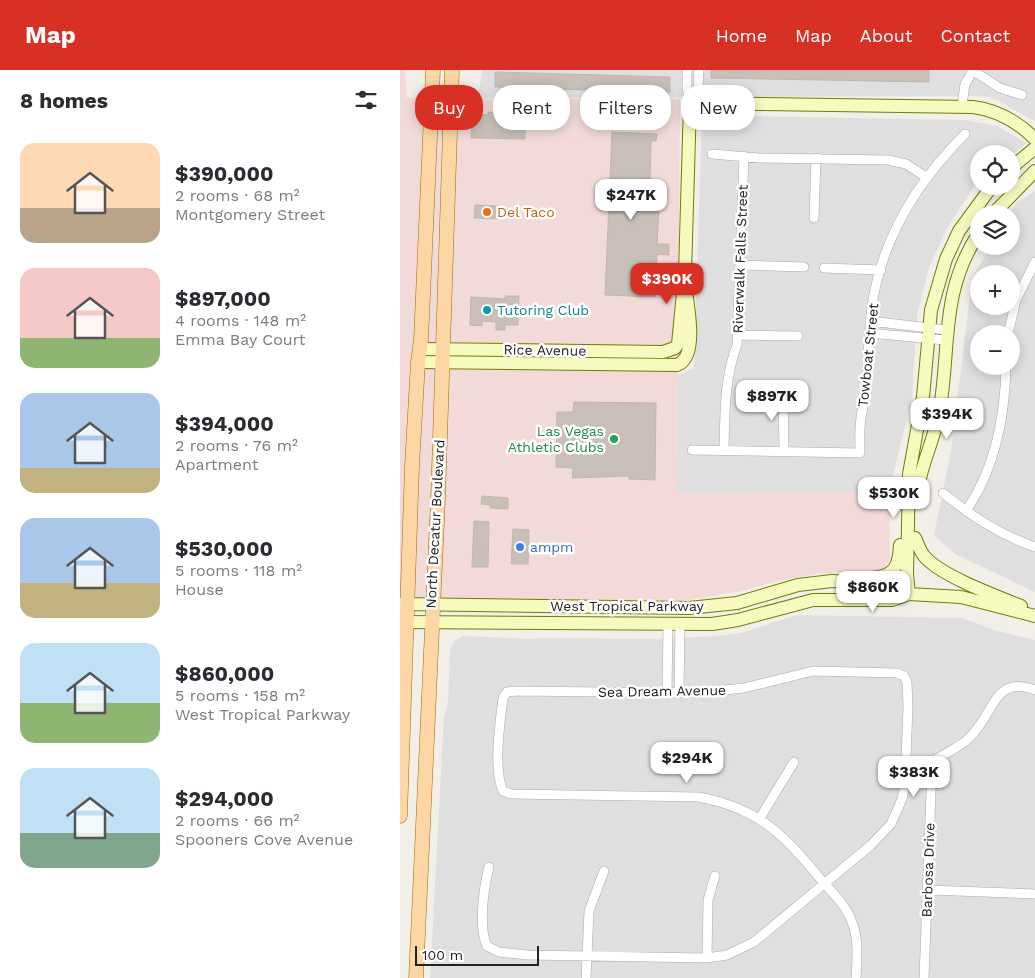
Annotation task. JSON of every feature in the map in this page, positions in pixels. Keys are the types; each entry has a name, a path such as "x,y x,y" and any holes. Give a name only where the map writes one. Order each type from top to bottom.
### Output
{"main road":[{"name":"North Decatur Boulevard","path":"400,816 404,604 433,70"},
{"name":"North Decatur Boulevard","path":"416,978 452,70"},
{"path":"755,104 962,106 982,108 998,113 1021,126 1035,140"},
{"path":"606,351 666,362 669,366 681,364 688,356 690,327 685,273 689,130"},
{"path":"1020,160 1035,148"},
{"path":"1002,205 1035,171"},
{"path":"908,594 909,474 923,397 927,333 937,286 946,259 964,225 986,195"},
{"path":"908,594 914,582 917,491 933,438 942,399 946,335 954,291 962,266 970,250"},
{"name":"Rice Avenue","path":"543,357 606,351 671,350 678,344 685,273"},
{"name":"Rice Avenue","path":"418,355 543,357 669,366"},
{"path":"832,581 882,577 889,575 895,569 900,552 904,470 913,444"},
{"path":"915,538 922,554 930,562 980,589 1035,612"},
{"name":"West Tropical Parkway","path":"404,604 674,608 737,603 798,585 832,581 887,584 908,594 961,597 1035,616"},
{"name":"West Tropical Parkway","path":"404,622 712,624 738,620 813,600 892,600 908,594"}],"street":[{"path":"687,70 687,85"},
{"path":"698,70 698,85"},
{"path":"962,106 965,84 972,71 1000,88 1022,95"},
{"name":"Towboat Street","path":"784,452 860,453 870,321 874,294 881,270 901,217 926,177 965,134"},
{"path":"712,154 896,161 916,169 926,177"},
{"name":"Riverwalk Falls Street","path":"724,450 727,382 737,335 744,156"},
{"path":"814,218 816,158"},
{"path":"1010,325 1016,300 1035,262"},
{"path":"740,266 804,267"},
{"path":"824,268 881,270"},
{"path":"870,321 946,335"},
{"path":"869,333 927,333"},
{"path":"737,335 798,336"},
{"path":"966,511 978,493 990,466 1003,408 1005,375"},
{"path":"692,450 784,452 783,392"},
{"path":"944,493 966,511 999,533 1035,547"},
{"path":"674,608 674,624 680,665 679,693"},
{"path":"667,693 667,665 674,624"},
{"path":"667,665 680,665"},
{"name":"Sea Dream Avenue","path":"760,818 731,804 698,797 511,794 503,791 500,785 498,764 503,698 507,692 679,693 744,688 801,673 825,670 887,672 904,676 908,690 906,766 905,785 900,806 891,824 882,835 825,883"},
{"name":"Barbosa Drive","path":"924,978 932,766 935,760 970,738 1005,688 1020,684 1035,690"},
{"path":"794,762 760,818 791,843 838,898 851,920 856,942 856,978"},
{"path":"489,867 485,885 484,940 490,949 528,955 708,958 727,955 754,942 825,883"},
{"path":"586,978 589,911 604,871"},
{"path":"708,958 708,900 715,876"},
{"path":"928,890 1035,894"}],"shaded area":[{"path":"400,70 405,70 407,98 415,98 415,130 483,130 483,98 493,98 493,130 570,130 570,99 580,99 580,130 671,130 671,99 680,99 677,493 889,492 890,559 882,571 816,574 778,581 741,591 684,601 400,598"},
{"path":"482,70 1035,70 1035,120 989,97 974,96 755,97 755,85 681,85 681,97 671,97 671,85 580,85 580,98 570,98 570,85 493,85 493,98 483,98 483,85 480,85"},
{"path":"755,116 965,120 997,126 1027,143 1020,148 1020,145 970,145 970,193 946,230 929,268 917,315 912,398 889,492 677,493 678,375 694,368 702,130 755,130"},
{"path":"1035,191 1035,592 955,554 934,535 951,451 970,294 970,315 1020,315 1020,265 980,265 986,255 1020,255 1020,205 1015,205"},
{"path":"796,615 962,618 997,631 1035,640 1035,978 430,978 444,716 448,703 450,650 454,641 464,636 529,639 651,639 716,636 741,633"}],"building":[{"path":"711,70 929,70 929,82 711,78"},
{"path":"495,72 670,77 670,85 580,85 580,90 570,89 570,85 495,85"},
{"path":"488,112 493,113 493,130 525,130 525,139 471,138 471,130 483,130 483,115 488,115"},
{"path":"612,132 657,134 656,141 651,141 650,179 635,179 634,209 659,210 657,244 669,244 669,255 657,254 655,297 605,295"},
{"name":"Del Taco","path":"475,205 501,206 500,219 474,218"},
{"path":"505,296 519,296 518,325 505,325 505,330 496,330 496,322 482,321 482,326 470,325 471,297 505,299"},
{"name":"Las Vegas Athletic Clubs","path":"574,402 656,403 655,480 629,479 629,476 572,478 573,468 556,467 557,412 573,412"},
{"path":"482,496 508,498 508,509 490,508 490,505 481,504"},
{"path":"474,521 489,522 488,567 472,567"},
{"name":"ampm","path":"513,529 529,530 528,564 511,564"}],"place":[{"name":"Del Taco","path":"487,212"},
{"name":"Tutoring Club","path":"487,310"},
{"name":"Las Vegas Athletic Clubs","path":"614,439"},
{"name":"ampm","path":"520,547"}]}
